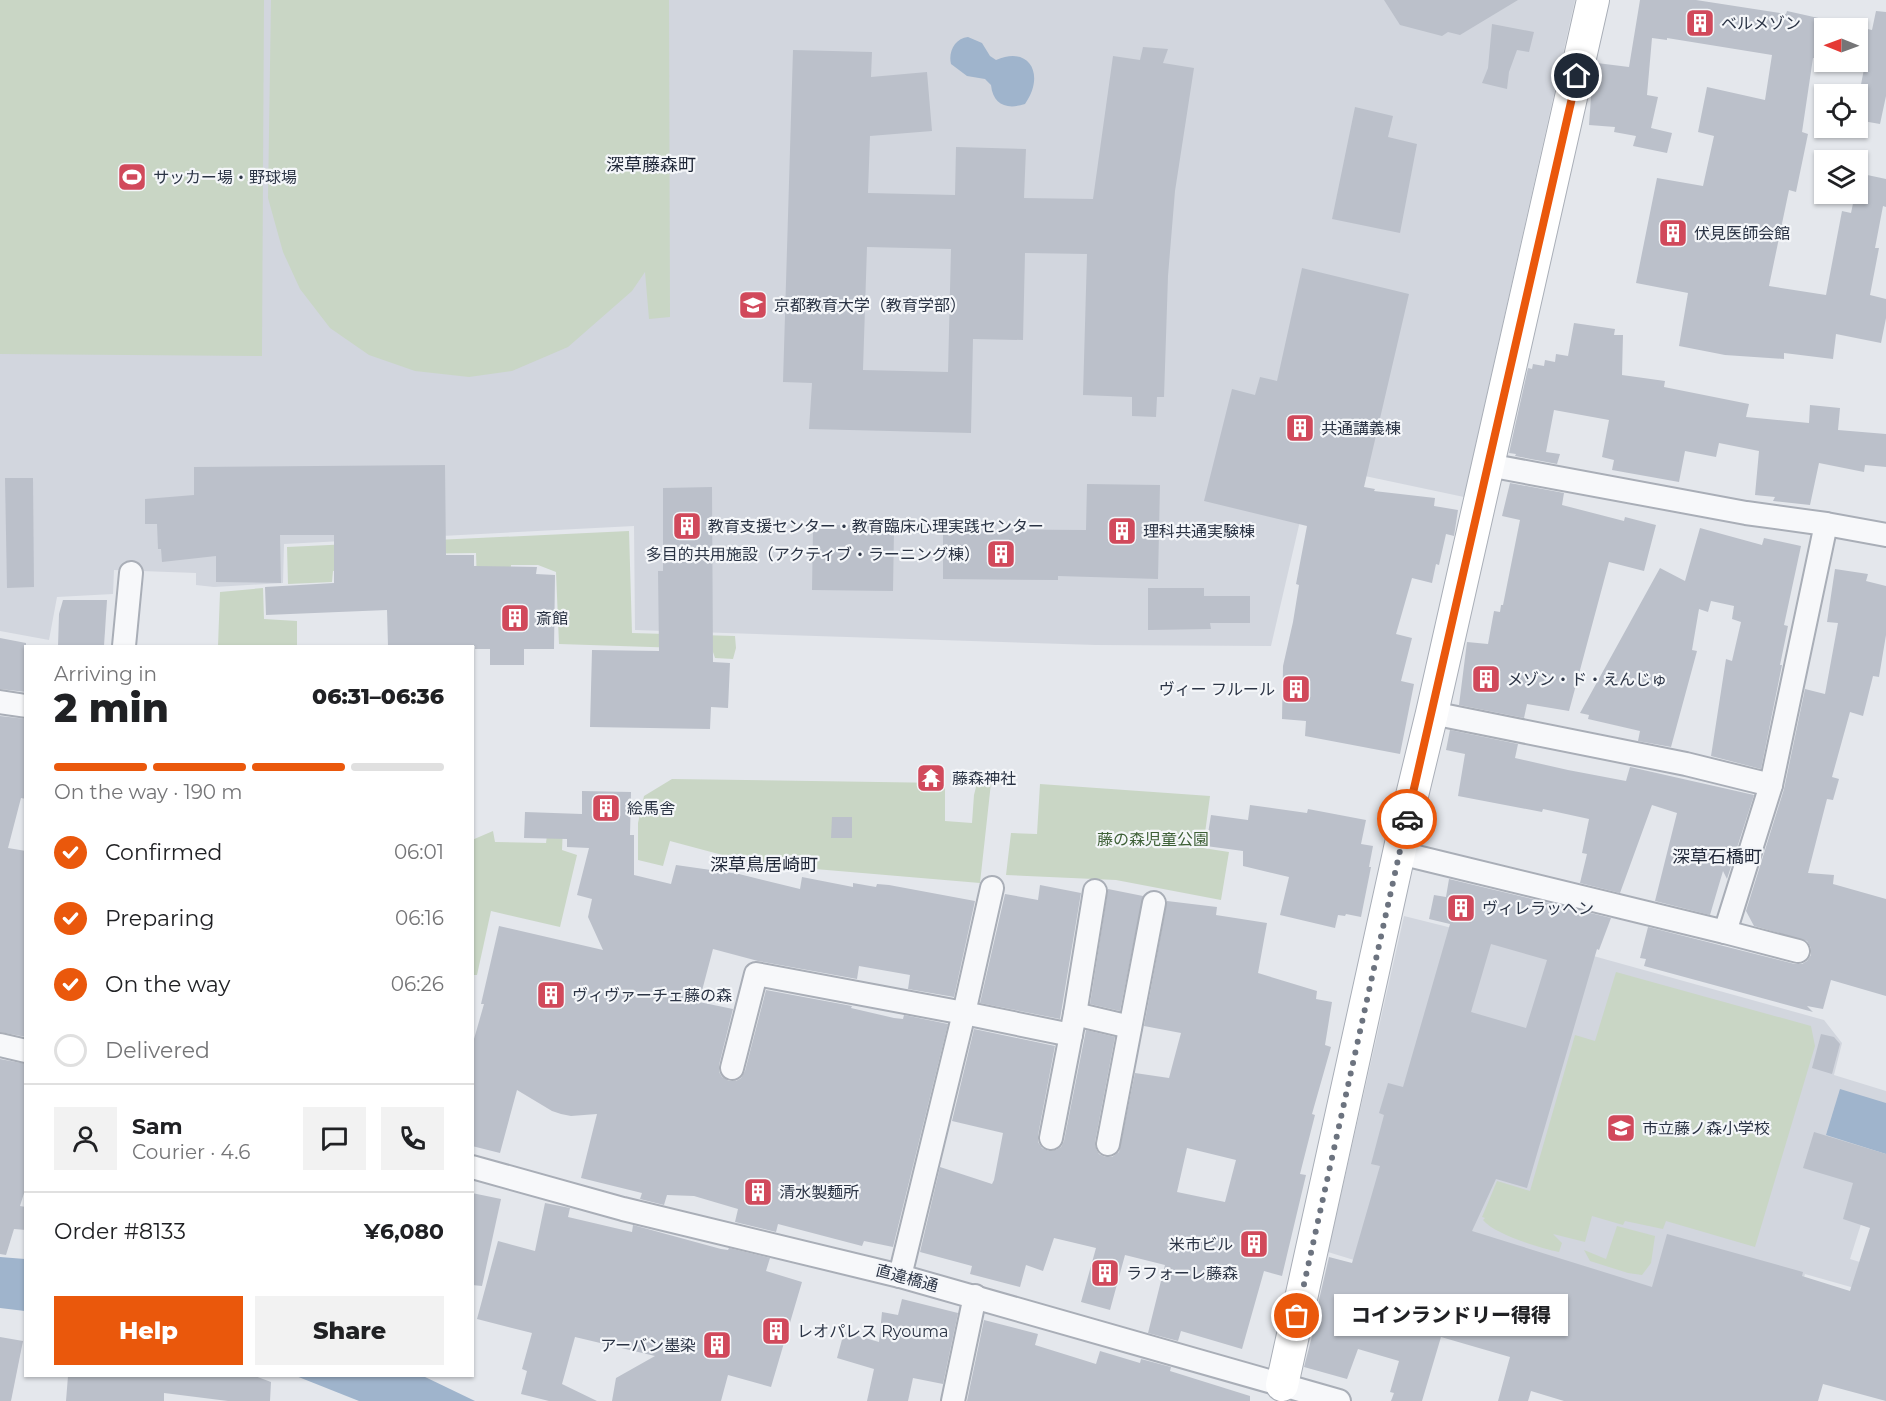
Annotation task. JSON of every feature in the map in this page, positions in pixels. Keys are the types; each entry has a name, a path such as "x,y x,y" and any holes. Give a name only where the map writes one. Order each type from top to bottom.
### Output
{"street":[{"path":"1282,1384 1593,0"},
{"path":"1488,465 1746,513 1886,535"},
{"path":"1725,932 1771,785 1826,524"},
{"path":"124,645 130,573"},
{"path":"0,702 24,706"},
{"path":"1432,713 1686,764 1771,785"},
{"path":"1400,853 1798,951"},
{"path":"900,1276 992,888"},
{"path":"1051,1137 1095,891"},
{"path":"1108,1144 1155,903"},
{"path":"732,1068 756,974 964,1013 1073,1024 1130,1027"},
{"path":"0,1045 24,1051"},
{"name":"直違橋通","path":"474,1168 623,1209 975,1296 1109,1337 1339,1401"},
{"path":"953,1401 975,1296"}],"shaded area":[{"name":"京都教育大学（教育学部）","path":"0,0 1575,0 1464,497 1313,465 1271,646 1096,645 635,630 634,526 284,544 283,583 214,587 196,585 196,573 114,570 113,594 57,597 49,640 0,631"},
{"name":"市立藤ノ森小学校","path":"1404,916 1484,936 1521,936 1824,1020 1842,1043 1834,1075 1886,1091 1886,1165 1880,1164 1850,1259 1886,1270 1886,1297 1805,1274 1772,1389 1328,1252"}],"green space":[{"name":"サッカー場・野球場","path":"0,0 264,0 262,356 0,354"},
{"path":"271,0 669,0 670,317 649,319 645,272 632,291 568,347 512,371 469,377 415,371 369,355 330,328 300,289 283,252 268,198"},
{"path":"629,531 632,633 735,636 736,648 733,659 715,658 712,649 559,644 556,572 538,565 511,565 510,585 477,584 476,553 403,554 385,565 333,571 332,582 288,584 287,547"},
{"path":"263,588 264,619 297,621 297,645 218,645 220,592"},
{"path":"672,779 945,783 945,821 972,823 977,783 991,783 980,883 756,864 670,841 663,866 638,860 638,823 644,796"},
{"name":"藤の森児童公園","path":"1040,784 1210,796 1203,848 1229,852 1221,900 1116,880 1006,875 1011,833 1037,834"},
{"path":"563,827 562,850 577,855 560,927 491,911 477,975 474,975 474,839 493,831 495,842 546,843 548,828"},
{"path":"1616,972 1811,1026 1815,1046 1755,1247 1666,1221 1663,1229 1625,1221 1623,1225 1592,1216 1585,1242 1553,1234 1562,1243 1559,1252 1507,1235 1483,1220 1485,1218 1482,1217 1497,1181 1530,1191 1575,1035 1595,1041"},
{"path":"1617,1226 1655,1236 1651,1263 1642,1275 1590,1261 1584,1250 1606,1259"}],"water":[{"path":"968,37 982,43 990,56 996,60 1008,56 1026,60 1034,74 1034,83 1025,104 1007,106 1002,104 995,97 991,85 985,79 967,76 951,64 954,46 959,40"},
{"path":"1840,1089 1886,1103 1886,1154 1826,1135"},
{"path":"0,1257 24,1259 24,1311 0,1308"},
{"path":"299,1377 425,1377 475,1401 359,1401"}],"building":[{"path":"1384,0 1518,0 1460,35 1448,32 1442,36 1400,25"},
{"path":"1640,0 1696,0 1786,14 1787,11 1818,18 1814,18 1814,58 1802,132 1808,134 1796,192 1789,190 1769,286 1826,295 1842,211 1851,213 1853,204 1868,204 1868,175 1886,179 1886,207 1883,206 1875,248 1879,248 1870,295 1886,299 1886,318 1881,343 1836,334 1833,359 1784,353 1784,359 1725,355 1679,346 1688,293 1636,283 1657,178 1703,186 1714,136 1698,132 1707,87 1765,100 1772,55 1667,38 1667,40 1652,38 1647,95 1658,97 1651,128 1672,133 1667,153 1633,146 1636,136 1614,132 1615,127 1589,125 1597,63 1629,67"},
{"path":"1876,11 1886,12 1886,96 1880,124 1868,122 1868,84 1861,84 1863,72 1868,72 1868,29 1872,30"},
{"path":"1492,24 1534,32 1529,52 1517,50 1509,72 1507,89 1482,83 1488,68"},
{"path":"1143,47 1168,49 1163,63 1194,68 1175,191 1168,276 1164,397 1157,397 1156,417 1132,416 1132,397 1083,395 1087,254 1025,253 1023,340 973,339 971,433 809,429 812,383 783,382 793,50 872,52 871,77 927,72 932,131 870,136 868,193 955,195 956,147 1026,149 1024,198 1093,199 1113,56 1140,60","holes":["867,247 951,249 948,372 863,370"]},
{"path":"1355,107 1393,116 1388,137 1417,144 1400,233 1332,219"},
{"path":"1302,268 1409,294 1364,487 1375,489 1374,491 1435,498 1434,506 1458,510 1454,536 1446,534 1432,583 1412,578 1396,634 1412,638 1401,681 1414,684 1400,754 1305,736 1306,721 1282,719 1283,666 1293,622 1299,585 1296,584 1307,526 1204,501 1232,389 1255,395 1260,377 1277,381"},
{"path":"1574,323 1615,329 1614,335 1623,335 1622,375 1665,381 1664,387 1749,404 1746,417 1809,423 1810,405 1840,408 1838,430 1886,434 1886,467 1865,465 1864,472 1819,463 1810,505 1773,501 1775,497 1755,495 1759,451 1719,443 1716,457 1685,451 1679,482 1612,470 1614,460 1602,457 1609,420 1554,410 1546,452 1560,454 1557,464 1515,456 1516,454 1509,453 1528,368 1532,369 1533,364 1544,366 1545,360 1555,362 1556,354 1568,356"},
{"path":"445,465 446,555 474,555 474,566 537,567 536,574 555,575 554,649 524,649 524,665 490,665 490,649 475,649 474,645 388,645 387,610 266,615 265,587 334,583 334,535 280,535 281,583 216,582 216,556 162,562 161,549 158,549 157,524 145,524 145,499 194,495 194,467"},
{"path":"5,478 33,478 34,587 7,588"},
{"path":"1510,483 1564,493 1562,505 1624,521 1625,517 1656,525 1644,571 1609,562 1569,711 1527,704 1524,718 1459,705 1467,642 1488,644 1494,611 1500,612 1501,605 1503,605 1520,520 1502,516"},
{"path":"1087,484 1160,485 1158,579 1058,576 1058,580 943,579 943,529 1086,530"},
{"path":"712,487 713,662 730,663 728,708 711,707 710,729 590,727 592,650 659,651 658,571 663,571 663,488"},
{"path":"837,525 871,526 871,529 894,530 893,591 812,590 813,529 837,529"},
{"path":"1700,528 1762,545 1764,538 1801,546 1784,625 1788,626 1780,665 1782,665 1761,769 1711,756 1726,659 1732,661 1741,622 1732,619 1734,606 1711,601 1708,612 1699,609 1692,650 1697,651 1671,747 1638,741 1640,731 1588,719 1589,715 1580,713 1660,568 1685,581"},
{"path":"1835,569 1868,574 1866,581 1886,586 1886,635 1879,677 1873,676 1863,716 1850,712 1832,777 1839,779 1833,800 1827,799 1808,873 1834,875 1833,884 1886,899 1886,996 1831,980 1823,1009 1807,1006 1813,1012 1644,966 1646,959 1640,958 1648,927 1795,964 1802,964 1811,955 1811,948 1807,941 1754,926 1746,911 1784,789 1805,689 1825,694 1838,623 1827,622"},
{"path":"1148,588 1204,588 1204,596 1250,596 1250,623 1210,623 1211,629 1148,630"},
{"path":"63,600 107,600 104,645 58,645 59,614"},
{"path":"0,638 26,643 24,645 24,692 0,689"},
{"path":"0,716 24,719 24,799 21,798 8,848 24,851 24,1037 0,1032"},
{"path":"1450,730 1518,744 1515,758 1568,770 1626,781 1630,767 1754,795 1727,879 1723,871 1710,915 1655,901 1677,813 1652,805 1620,893 1580,883 1587,854 1582,853 1589,819 1543,809 1542,812 1458,796 1465,754 1446,750"},
{"path":"582,791 631,792 630,835 634,835 634,875 671,884 676,865 739,874 800,889 802,877 853,887 853,883 876,887 877,884 889,885 975,901 954,997 908,989 910,975 859,966 857,979 758,961 713,949 699,1002 733,1009 719,1065 722,1077 729,1081 741,1078 745,1071 766,990 852,1006 851,1008 894,1018 903,1019 904,1015 948,1024 893,1247 864,1241 862,1246 778,1224 776,1232 735,1222 738,1209 694,1196 667,1195 664,1205 640,1199 642,1193 581,1178 597,1114 571,1116 561,1114 517,1090 500,1153 474,1146 474,1039 484,1004 481,1004 499,926 603,950 588,917 592,899 577,895 589,848 567,847 567,839 524,838 525,812 582,814"},
{"path":"1250,805 1307,813 1308,809 1366,820 1361,844 1373,846 1361,917 1338,915 1335,928 1280,915 1289,877 1243,866 1243,851 1206,846 1211,815 1248,820"},
{"path":"832,817 852,817 852,838 831,838"},
{"path":"1449,879 1611,918 1599,950 1597,949 1527,1188 1496,1179 1472,1231 1652,1287 1667,1234 1803,1272 1802,1276 1850,1291 1870,1228 1843,1219 1853,1183 1803,1168 1814,1132 1886,1154 1886,1401 1823,1384 1818,1401 1564,1401 1531,1391 1528,1401 1498,1401 1510,1357 1441,1337 1422,1401 1391,1401 1394,1393 1390,1392 1399,1361 1358,1349 1347,1379 1304,1367 1329,1257 1352,1263 1380,1166 1371,1164 1384,1115 1379,1113 1388,1083 1403,1087 1450,924 1429,919 1434,895 1446,897","holes":["1491,944 1547,960 1526,1028 1471,1012"]},
{"path":"1040,885 1081,893 1060,1019 980,1003 1005,894 1038,900"},
{"path":"1108,889 1143,896 1120,1011 1090,1004"},
{"path":"1167,901 1217,907 1216,915 1267,923 1258,973 1317,991 1316,999 1332,1002 1325,1045 1331,1047 1312,1114 1315,1115 1300,1174 1306,1175 1282,1276 1264,1271 1242,1349 1181,1331 1178,1341 1148,1333 1165,1265 1125,1255 1110,1310 1081,1302 1096,1248 1054,1238 1043,1271 1026,1265 1020,1287 970,1274 972,1266 920,1252 940,1167 992,1184 994,1180 1003,1133 952,1121 974,1029 1055,1046 1038,1135 1038,1142 1042,1148 1049,1151 1061,1147 1064,1141 1086,1030 1115,1037 1095,1142 1099,1154 1112,1157 1119,1152 1135,1073 1169,1078 1181,1033 1144,1026","holes":["1187,1148 1236,1160 1225,1202 1177,1192"]},
{"path":"1821,1034 1834,1037 1840,1044 1832,1074 1812,1068"},
{"path":"0,1059 24,1064 24,1193 20,1206 24,1207 24,1230 14,1229 6,1255 0,1254"},
{"path":"474,1193 501,1199 482,1286 474,1285"},
{"path":"545,1203 570,1208 568,1217 632,1232 633,1225 721,1249 728,1250 729,1248 770,1258 766,1271 802,1282 771,1387 728,1375 721,1401 612,1401 616,1378 655,1356 575,1337 562,1384 597,1401 549,1401 521,1394 527,1371 522,1369 532,1333 477,1319 498,1241 535,1251"},
{"path":"902,1299 958,1313 943,1384 913,1378 908,1401 867,1401 874,1369 837,1358 844,1332 879,1342 882,1312 898,1315"},
{"path":"984,1320 1038,1334 1035,1345 1096,1364 1100,1351 1140,1363 1141,1359 1171,1367 1170,1371 1250,1396 1250,1401 967,1401"},
{"path":"0,1337 23,1341 11,1401 0,1401"},
{"path":"68,1377 258,1377 271,1382 270,1401 228,1401 164,1393 164,1401 66,1401"}],"way so far":[{"path":"1297,1316 1407,819"}],"place":[{"name":"ベルメゾン","path":"1700,23"},
{"name":"サッカー場・野球場","path":"132,177"},
{"name":"伏見医師会館","path":"1673,233"},
{"name":"京都教育大学（教育学部）","path":"753,305"},
{"name":"共通講義棟","path":"1300,428"},
{"name":"教育支援センター・教育臨床心理実践センター","path":"687,526"},
{"name":"理科共通実験棟","path":"1122,531"},
{"name":"多目的共用施設（アクティブ・ラーニング棟）","path":"1001,554"},
{"name":"斎館","path":"515,618"},
{"name":"メゾン・ド・えんじゅ","path":"1486,679"},
{"name":"ヴィー フルール","path":"1296,689"},
{"name":"藤森神社","path":"931,778"},
{"name":"絵馬舎","path":"606,808"},
{"name":"ヴィレラッヘン","path":"1461,908"},
{"name":"ヴィヴァーチェ藤の森","path":"551,995"},
{"name":"市立藤ノ森小学校","path":"1621,1128"},
{"name":"清水製麺所","path":"758,1192"},
{"name":"米市ビル","path":"1254,1244"},
{"name":"ラフォーレ藤森","path":"1105,1273"},
{"name":"コインランドリー得得","path":"1297,1316"},
{"name":"レオパレス Ryouma","path":"776,1331"},
{"name":"アーバン墨染","path":"717,1345"}],"district":[{"name":"深草藤森町","path":"651,165"},
{"name":"深草石橋町","path":"1717,857"},
{"name":"深草鳥居崎町","path":"764,865"}],"route":[{"path":"1407,819 1577,76"}]}
